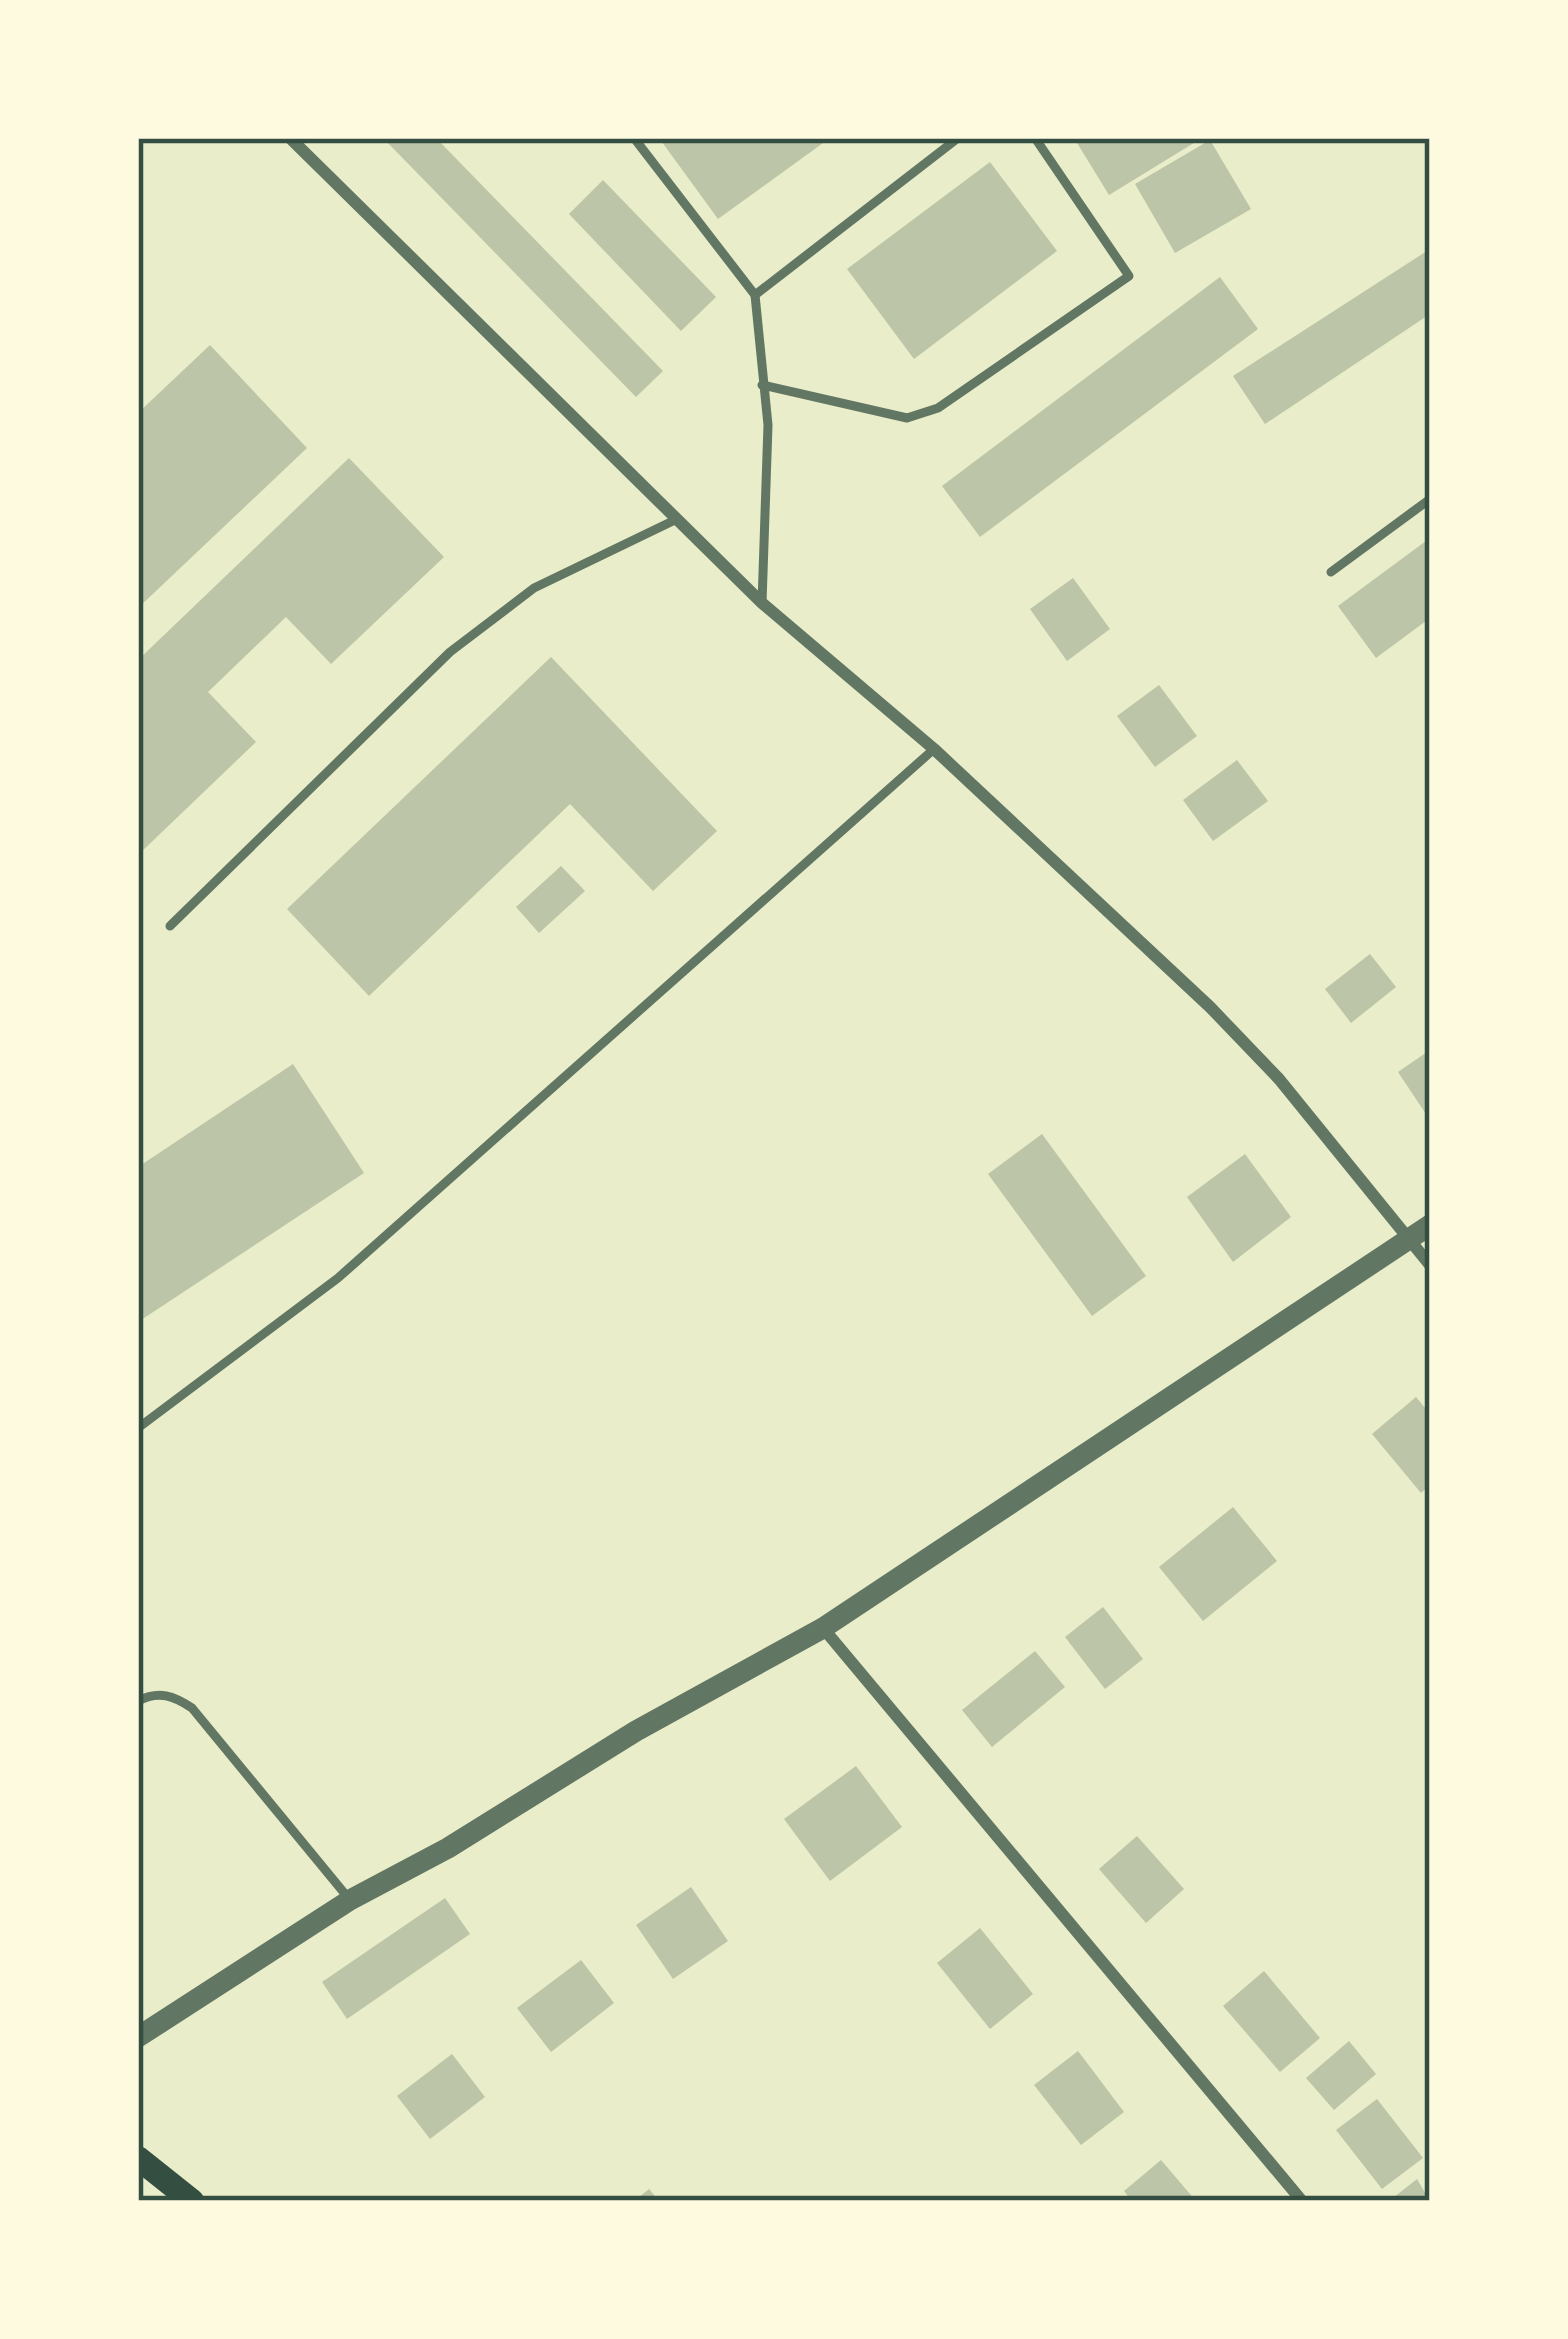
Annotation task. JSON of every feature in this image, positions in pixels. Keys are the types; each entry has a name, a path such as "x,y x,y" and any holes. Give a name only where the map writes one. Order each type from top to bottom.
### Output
{"main road":[{"path":"138,2158 192,2201"}],"street":[{"path":"290,138 762,603 934,749 1224,1022 1279,1079 1430,1265"},
{"path":"138,2037 350,1900 448,1847 636,1731 823,1628 1430,1226"},
{"path":"823,1628 1302,2201"}],"lane":[{"path":"634,138 755,295 768,424 762,603"},
{"path":"755,295 958,138"},
{"path":"762,385 907,418 938,408 1130,276 1035,138"},
{"path":"1331,572 1430,499"},
{"path":"170,926 450,652 534,588 677,519"},
{"path":"138,1429 338,1278 934,749"},
{"path":"138,1701 151,1694 173,1696 192,1708 350,1900"}],"building":[{"path":"383,138 436,138 663,371 636,397"},
{"path":"659,138 830,138 718,219"},
{"path":"1074,138 1202,138 1109,195"},
{"path":"1210,140 1251,209 1175,253 1135,184"},
{"path":"990,162 1057,251 914,359 847,269"},
{"path":"603,180 716,297 681,331 569,214"},
{"path":"1430,249 1430,314 1265,424 1233,376"},
{"path":"1220,277 1258,329 980,537 942,486"},
{"path":"210,345 307,448 138,608 138,413"},
{"path":"349,458 444,557 331,664 286,617 208,692 256,742 138,855 138,660"},
{"path":"1430,538 1430,618 1376,658 1338,606"},
{"path":"1073,578 1110,629 1067,661 1030,609"},
{"path":"551,657 717,831 653,891 570,804 369,996 287,909"},
{"path":"1159,685 1197,736 1155,767 1117,716"},
{"path":"1237,760 1268,801 1213,841 1183,800"},
{"path":"561,866 585,891 539,933 516,907"},
{"path":"1370,954 1396,987 1351,1023 1325,989"},
{"path":"1430,1050 1430,1120 1398,1072"},
{"path":"293,1064 364,1173 138,1322 138,1167"},
{"path":"1042,1134 1146,1276 1092,1316 988,1174"},
{"path":"1245,1154 1291,1217 1233,1262 1187,1197"},
{"path":"1416,1397 1430,1414 1430,1485 1421,1493 1372,1434"},
{"path":"1233,1507 1277,1561 1203,1621 1159,1567"},
{"path":"1103,1607 1143,1659 1105,1689 1065,1637"},
{"path":"1035,1651 1065,1687 992,1747 962,1710"},
{"path":"856,1766 902,1827 830,1881 784,1819"},
{"path":"1137,1836 1184,1889 1146,1923 1099,1869"},
{"path":"691,1887 728,1941 673,1979 636,1925"},
{"path":"445,1898 470,1934 347,2019 322,1982"},
{"path":"980,1928 1033,1994 990,2029 937,1963"},
{"path":"581,1960 614,2003 551,2052 517,2008"},
{"path":"1264,1971 1320,2038 1280,2072 1223,2006"},
{"path":"1349,2041 1376,2074 1334,2110 1306,2078"},
{"path":"1078,2051 1124,2112 1081,2145 1034,2085"},
{"path":"452,2054 485,2097 430,2139 397,2096"},
{"path":"1377,2099 1423,2158 1382,2189 1336,2130"},
{"path":"1161,2160 1196,2201 1132,2201 1124,2191"},
{"path":"1417,2179 1430,2201 1389,2201"},
{"path":"649,2189 659,2201 634,2201"}]}
